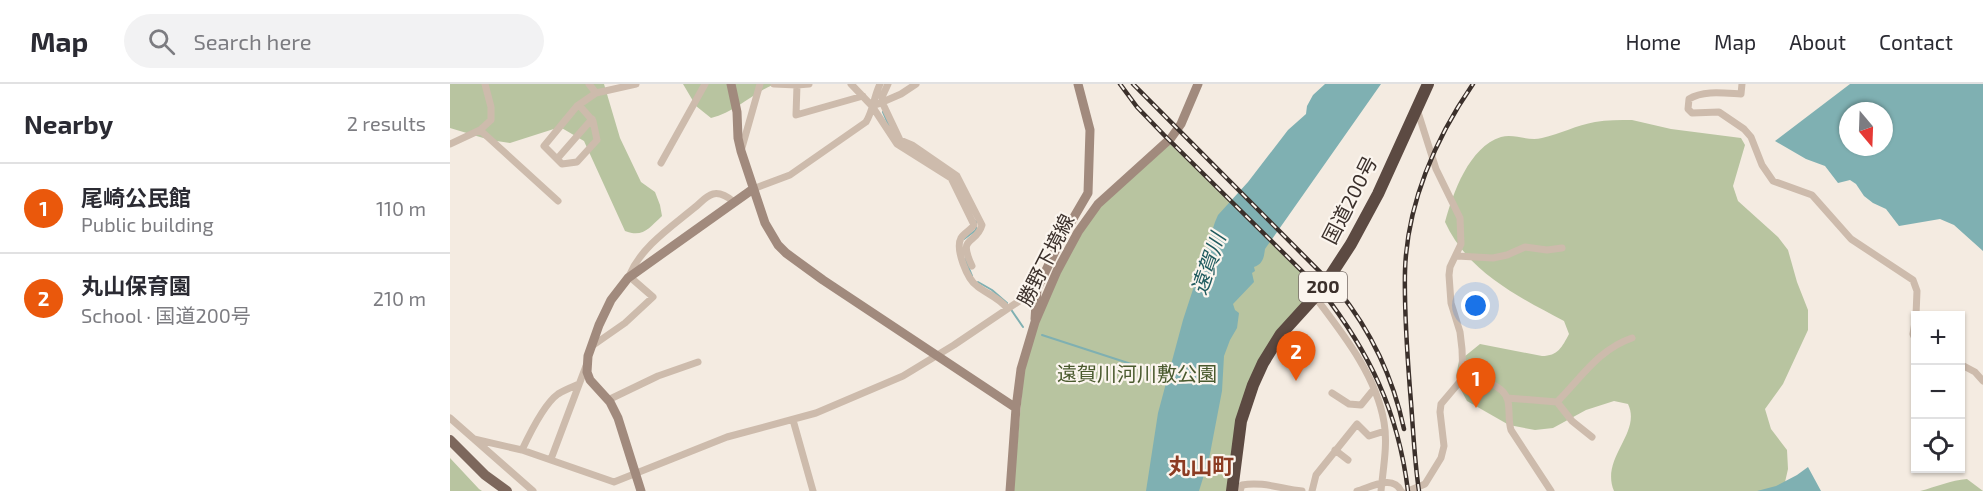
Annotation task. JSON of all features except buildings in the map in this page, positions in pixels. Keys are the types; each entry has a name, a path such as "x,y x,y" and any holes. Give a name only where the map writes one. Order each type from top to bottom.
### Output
{"highway":[{"name":"国道200号","path":"1232,491 1241,421 1252,385 1281,334 1315,297 1351,244 1378,194 1428,84"}],"main road":[{"path":"450,440 495,487 507,491"}],"street":[{"path":"450,144 480,130 491,120 491,107 485,84"},
{"path":"589,84 596,93"},
{"path":"579,105 592,118 597,140 577,162 562,164 544,146 579,105 596,93 636,84"},
{"path":"661,163 705,84"},
{"path":"731,84 737,112 738,138 753,189 772,236 786,253 1016,408"},
{"path":"741,151 760,84"},
{"path":"774,84 809,84"},
{"path":"852,84 872,106 897,144 953,181 974,225 961,239 959,251 972,266"},
{"path":"551,459 611,300 629,278 753,189 790,175 866,122 880,84"},
{"path":"888,84 882,102 900,140 912,145 959,178 982,225 980,231 966,245 965,259 974,283 1009,307"},
{"path":"872,106 901,94 916,84"},
{"path":"1035,322 1037,289 1060,241 1088,193 1090,130 1078,84"},
{"name":"勝野下境線","path":"1010,491 1021,369 1035,322 1057,271 1086,220 1098,204 1171,138 1181,124 1198,84"},
{"path":"1742,84 1740,94 1720,92 1694,96 1689,99 1688,109 1697,114 1719,112 1744,129 1751,137 1762,165 1773,181 1812,195 1851,239 1913,280 1917,291 1916,311"},
{"path":"797,85 796,115 863,96"},
{"path":"1408,491 1425,487 1441,458 1444,446 1441,404 1463,378 1460,332 1450,296 1450,267 1461,244 1460,218 1436,169 1416,107"},
{"path":"557,159 592,118"},
{"path":"480,130 558,201"},
{"path":"629,278 633,267 652,245 677,220 705,198 712,194 719,194 734,202"},
{"path":"1457,256 1493,258 1525,247 1547,250 1562,248"},
{"path":"592,346 619,328 653,297 629,278"},
{"path":"474,439 522,450 614,482 727,437 816,413 903,376 1037,289"},
{"path":"1315,297 1335,322 1374,389 1384,423 1382,488"},
{"path":"1557,402 1598,357 1613,346 1632,338"},
{"path":"608,400 658,376 698,362"},
{"path":"1962,365 1975,372 1983,381"},
{"path":"586,366 590,380 608,400 623,431 634,474 641,491"},
{"path":"1463,378 1488,382 1508,398 1508,421 1511,430 1551,491"},
{"path":"522,450 550,401 556,395 579,384"},
{"path":"1332,393 1349,404 1361,405 1374,389"},
{"path":"1508,398 1557,402 1572,421 1592,437"},
{"path":"450,418 533,491"},
{"path":"793,420 813,491"},
{"path":"1312,491 1316,475 1357,424 1369,436 1384,431"},
{"path":"1335,450 1348,460"},
{"path":"1357,491 1382,488 1391,482 1401,491"},
{"path":"1240,491 1242,484 1247,484 1281,486 1302,491"}],"green space":[{"path":"450,84 604,84 620,138 641,182 655,192 662,216 641,232 625,231 584,141 560,127 510,143 490,140 450,128"},
{"path":"683,84 775,84 711,118 696,106"},
{"path":"1632,120 1671,129 1741,138 1745,145 1733,186 1738,201 1778,237 1788,250 1808,310 1808,330 1783,384 1765,409 1771,429 1787,450 1788,469 1783,491 1614,491 1611,479 1612,468 1630,425 1631,415 1628,404 1614,401 1586,410 1553,428 1535,430 1509,425 1467,401 1460,388 1456,376 1459,361 1480,344 1547,356 1559,350 1569,334 1564,321 1512,292 1480,269 1466,255 1445,222 1458,185 1471,161 1490,142 1501,137 1537,139 1595,122"},
{"name":"遠賀川河川敷公園","path":"1170,144 1318,286 1259,362 1228,491 1013,491 1024,370 1033,335 1060,271 1087,223 1104,203"},
{"path":"450,458 479,489 482,491 450,491"},
{"path":"1967,479 1983,491 1920,491 1949,482"}],"water":[{"name":"遠賀川","path":"1325,84 1381,84 1265,249 1263,260 1254,267 1255,271 1252,273 1254,282 1233,304 1239,313 1237,328 1224,356 1222,391 1209,459 1199,491 1146,491 1158,413 1183,320 1218,215 1248,182 1288,130 1306,114 1307,106 1313,95"},
{"path":"1850,84 1983,84 1983,251 1954,225 1940,219 1899,226 1886,209 1864,196 1856,184 1850,180 1838,183 1825,166 1806,159 1775,141"},
{"path":"1808,467 1821,491 1757,491 1776,486"}],"waterway":[{"path":"883,112 890,128"},
{"path":"964,239 976,230 976,221"},
{"path":"965,259 972,276"},
{"path":"978,282 1007,303"},
{"path":"1010,308 1023,327"},
{"path":"1042,335 1168,376"}],"railway":[{"path":"1120,84 1137,107 1321,290 1338,313 1367,360 1389,409 1397,435 1408,491"},
{"path":"1133,84 1338,290 1361,322 1379,355 1394,391 1404,429"},
{"path":"1419,491 1406,331 1407,246 1411,221 1425,173 1447,127 1473,84"}],"place":[{"name":"丸山保育園","path":"1296,381"},
{"name":"尾崎公民館","path":"1476,408"}],"district":[{"name":"丸山町","path":"1201,466"}]}
